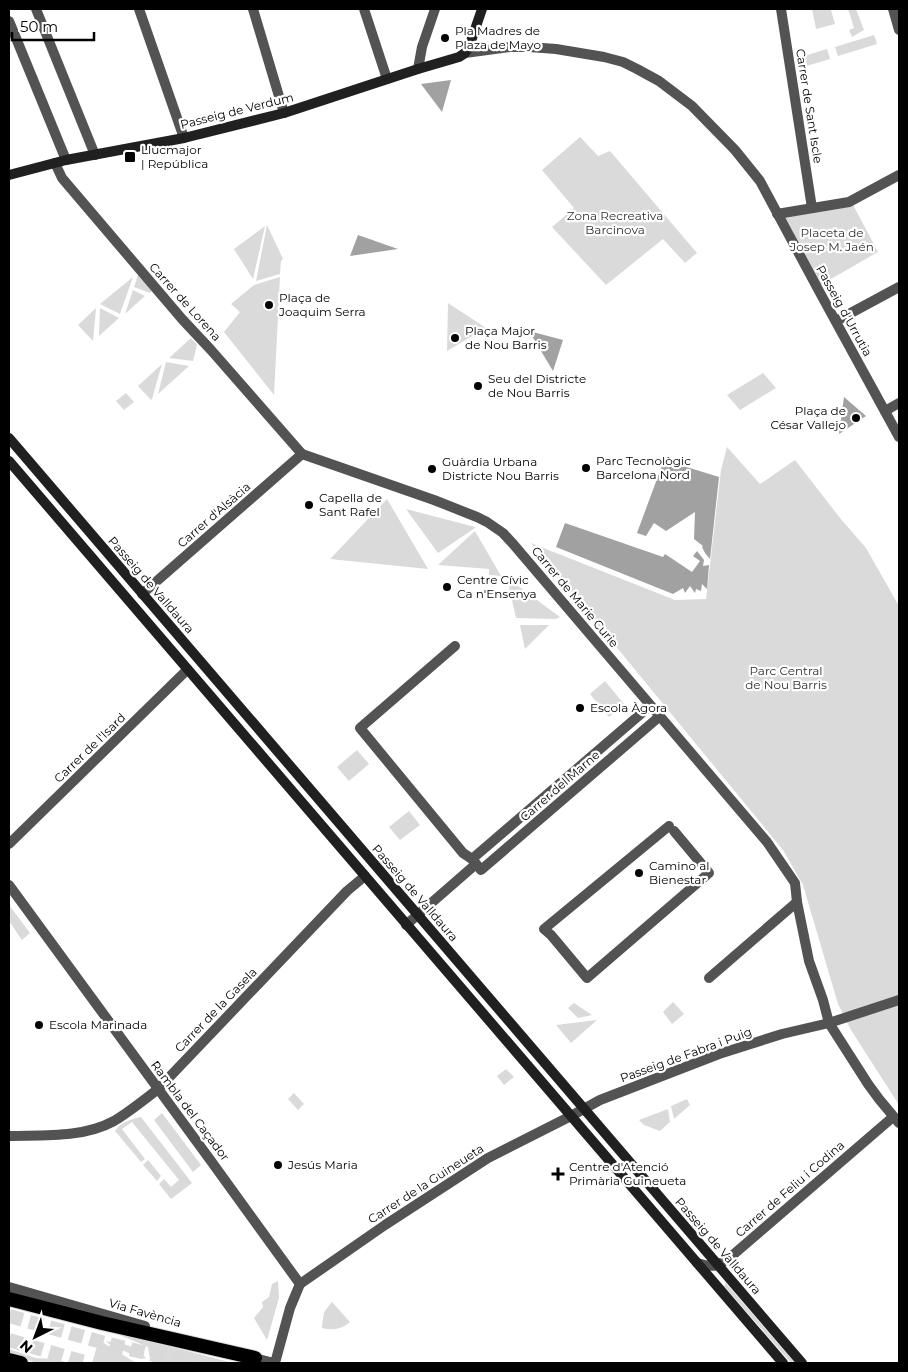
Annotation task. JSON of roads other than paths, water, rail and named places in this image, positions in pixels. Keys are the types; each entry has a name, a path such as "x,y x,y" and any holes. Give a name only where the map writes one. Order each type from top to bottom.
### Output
{"highway":[{"path":"9,1299 102,1324 255,1358"},
{"path":"9,1360 21,1363"}],"main road":[{"path":"465,53 482,9"},
{"name":"Passeig de Verdum","path":"9,175 66,160 184,138 284,113 459,57 465,53"},
{"name":"Passeig de Valldaura","path":"9,438 802,1363"},
{"path":"25,458 11,467 188,670 782,1363"},
{"path":"130,604 142,594"}],"street":[{"path":"36,9 95,155"},
{"path":"139,9 184,138"},
{"path":"253,9 284,113"},
{"path":"364,9 387,79"},
{"path":"418,69 422,47 436,9"},
{"name":"Carrer de Sant Iscle","path":"781,9 812,208"},
{"path":"892,9 899,30"},
{"path":"9,21 66,160"},
{"name":"Passeig d'Urrutia","path":"465,53 510,47 530,47 604,57 624,62 637,69 692,106 735,150 760,181 899,437"},
{"name":"Carrer de Lorena","path":"55,163 62,178 182,319 302,454"},
{"path":"777,214 849,202 899,175"},
{"path":"836,321 899,287"},
{"path":"885,411 899,403"},
{"name":"Carrer d'Alsàcia","path":"142,594 302,454"},
{"name":"Carrer de Marie Curie","path":"302,454 434,500 487,522 504,533 767,842 795,883 797,902 810,961 829,1023 868,1084 896,1120"},
{"path":"455,646 360,728 464,853 474,862"},
{"name":"Carrer de l'Isard","path":"9,844 188,670"},
{"name":"Carrer del Marne","path":"406,925 650,706"},
{"name":"Carrer del Marne","path":"474,862 481,870 660,716"},
{"path":"671,829 709,873 587,978 544,929 671,829"},
{"name":"Carrer de la Gasela","path":"9,1136 61,1135 91,1130 114,1121 158,1089 348,891 365,876"},
{"name":"Rambla del Caçador","path":"9,885 300,1284"},
{"path":"709,978 797,902"},
{"name":"Passeig de Fabra i Puig","path":"571,1116 600,1100 719,1054 782,1034 829,1023 899,1000"},
{"name":"Carrer de la Guineueta","path":"300,1284 488,1158 571,1116"},
{"name":"Carrer de Feliu i Codina","path":"718,1266 896,1120"},
{"path":"697,1263 718,1266"},
{"path":"275,1363 290,1308 300,1284"},
{"name":"Via Favència","path":"9,1287 275,1363"}],"tunnel":[{"path":"9,1316 109,1344 187,1363"},
{"path":"9,1340 88,1363"}],"place":[{"name":"Pla Madres de Plaza de Mayo","path":"445,38"},
{"name":"Llucmajor | República","path":"130,157"},
{"name":"Plaça de Joaquim Serra","path":"269,305"},
{"name":"Plaça Major de Nou Barris","path":"455,338"},
{"name":"Seu del Districte de Nou Barris","path":"478,386"},
{"name":"Plaça de César Vallejo","path":"856,418"},
{"name":"Parc Tecnològic Barcelona Nord","path":"586,468"},
{"name":"Guàrdia Urbana Districte Nou Barris","path":"432,469"},
{"name":"Capella de Sant Rafel","path":"309,505"},
{"name":"Centre Cívic Ca n'Ensenya","path":"447,587"},
{"name":"Escola Àgora","path":"580,708"},
{"name":"Camino al Bienestar","path":"639,873"},
{"name":"Escola Marinada","path":"39,1025"},
{"name":"Jesús Maria","path":"278,1165"},
{"name":"Centre d'Atenció Primària Guineueta","path":"558,1174"}],"park label":[{"name":"Zona Recreativa Barcinova","path":"615,223"},
{"name":"Placeta de Josep M. Jaén","path":"832,240"},
{"name":"Parc Central de Nou Barris","path":"786,678"}]}
